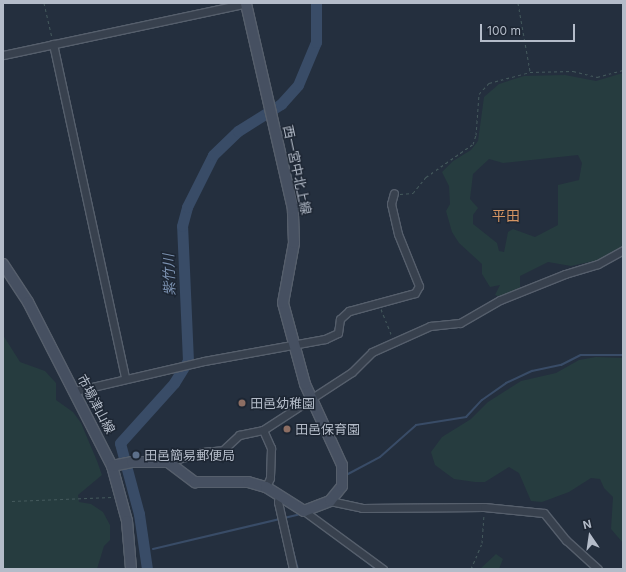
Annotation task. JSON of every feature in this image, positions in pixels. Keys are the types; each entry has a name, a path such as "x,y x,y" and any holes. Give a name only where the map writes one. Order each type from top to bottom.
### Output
{"main road":[{"name":"西一宮中北上線","path":"246,3 271,111 295,226 283,303 293,343 311,397 344,472 339,493 330,501"},
{"name":"市場津山線","path":"3,264 28,302 75,391 117,465 127,521 131,569"},
{"path":"117,465 132,462 168,462 195,482 248,482 266,487 304,511 330,501"}],"street":[{"path":"3,55 246,3"},
{"path":"53,44 125,378"},
{"path":"75,391 180,366 333,336 339,331 343,315 379,303 406,297 418,290 395,222 391,204 394,192"},
{"path":"168,462 202,452 223,450 239,435 263,430 311,397 352,372 372,352 395,344 430,326 460,323 500,300 565,274 598,264 623,250"},
{"path":"263,430 271,448 270,478 266,487"},
{"path":"279,496 278,502 293,569"},
{"path":"330,501 362,508 484,507 544,513 566,540 598,569"},
{"path":"304,511 383,569"}],"path":[{"path":"44,3 53,44"},
{"path":"518,3 530,72"},
{"path":"394,192 413,193 426,177 472,144 476,135 479,94 483,88 498,79 530,72 573,71 597,77 623,70"},
{"path":"379,303 395,344"},
{"path":"12,501 103,499"},
{"path":"471,569 482,543 484,507"}],"green space":[{"path":"623,73 623,247 603,259 571,266 548,262 520,276 520,290 501,297 495,295 500,285 490,287 482,274 482,264 459,243 452,232 446,211 450,204 449,186 442,172 453,161 471,150 478,141 484,97 499,84 524,76 565,75 596,81","holes":["578,155 582,163 579,180 558,185 558,225 535,237 513,229 508,232 504,252 499,251 497,243 473,224 473,215 478,208 470,199 473,174 489,159 503,163"]},
{"path":"3,335 20,362 45,371 56,383 56,400 73,412 81,423 97,461 102,475 78,495 79,502 91,504 103,512 110,525 110,540 104,546 97,569 3,569"},
{"path":"596,357 623,358 623,543 611,529 613,497 604,488 600,479 591,478 569,492 542,502 531,501 519,473 509,467 485,482 475,482 454,479 435,465 431,452 442,437 471,419 488,402 521,381 556,373 579,360"},
{"path":"496,554 503,559 499,569 480,569"}],"waterway":[{"name":"紫竹川","path":"147,569 139,514 120,443 174,383 188,361 182,226 187,207 213,155 238,131 281,104 298,85 316,42 316,3"},
{"path":"348,474 380,457 416,425 466,417 482,400 506,383 532,371 561,365 581,355 623,355"},
{"path":"153,549 301,514"},
{"path":"288,532 298,569"},
{"path":"351,550 376,569"}],"place":[{"name":"田邑幼稚園","path":"242,403"},
{"name":"田邑保育園","path":"287,429"},
{"name":"田邑簡易郵便局","path":"136,455"}],"district":[{"name":"平田","path":"506,216"}]}
